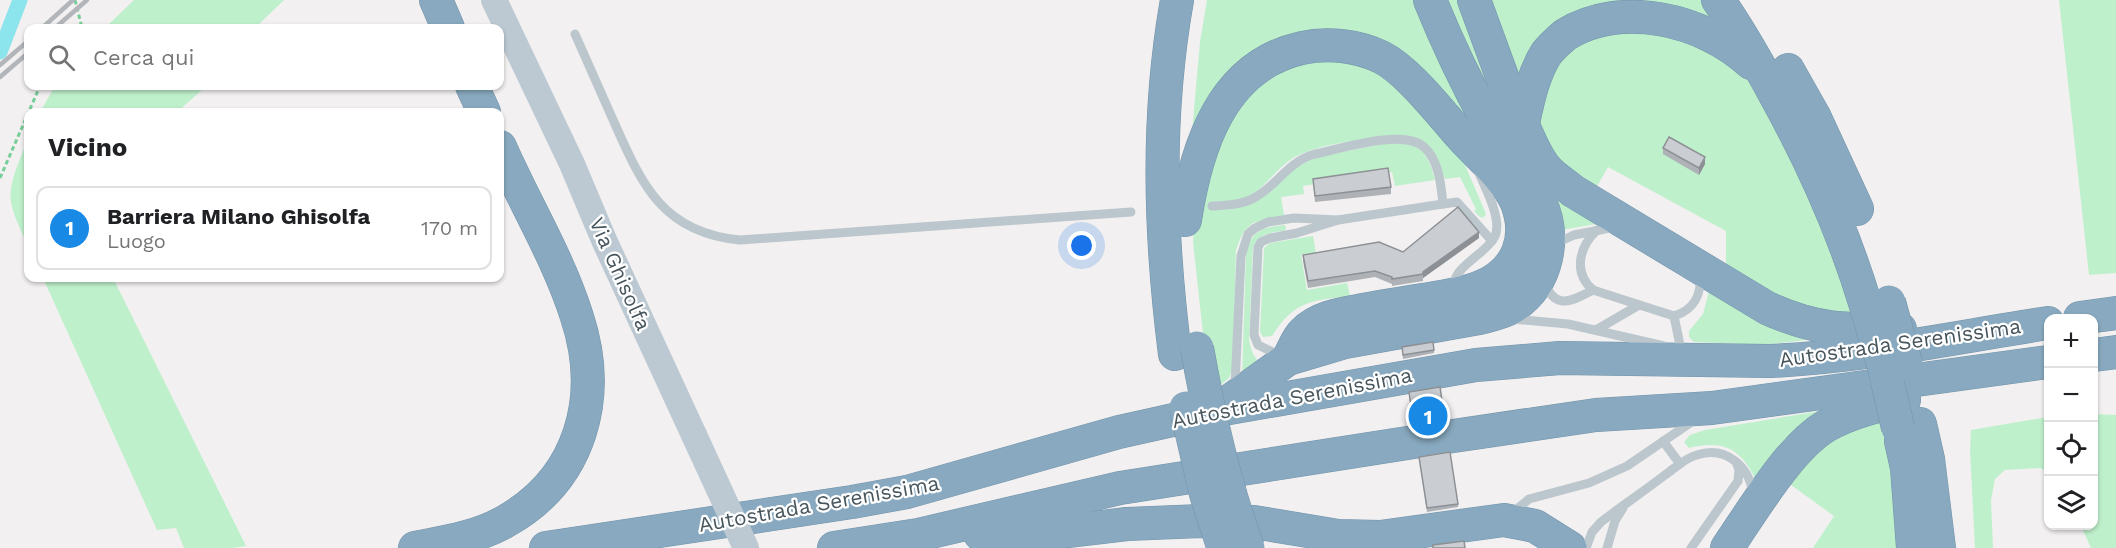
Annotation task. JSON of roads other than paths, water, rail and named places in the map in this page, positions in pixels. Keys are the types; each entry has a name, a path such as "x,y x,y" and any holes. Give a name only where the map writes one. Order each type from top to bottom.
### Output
{"highway":[{"path":"436,0 446,24"},
{"path":"1177,0 1164,109 1162,184 1165,261 1186,351 1215,436 1231,497 1251,535 1295,548"},
{"path":"1197,0 1185,121 1198,213"},
{"path":"1226,404 1288,359 1345,342 1500,313 1513,306 1532,289 1545,260 1548,224 1538,198 1500,142 1475,98 1430,0"},
{"path":"1474,0 1515,112 1523,123 1530,144 1545,168 1573,191 1767,308 1814,326 1844,330 2034,325"},
{"path":"1718,0 1755,56 1822,186 1843,237 1878,304"},
{"path":"1743,0 1788,71 1837,164 1856,207 1909,426 1928,459 1939,548"},
{"path":"1523,123 1533,83 1548,52 1572,28 1605,13 1647,10 1688,21 1729,46 1767,79"},
{"path":"1223,548 1195,451 1186,351 1198,213 1195,165 1202,146 1231,92 1260,65 1274,56 1310,46 1339,46 1366,51 1384,58 1414,84 1511,193 1516,203 1522,229 1518,251 1508,268 1488,284 1467,293 1329,317 1302,333 1288,359"},
{"path":"474,90 482,108"},
{"path":"415,548 478,534 505,522 526,509 564,469 577,444 585,417 588,367 578,318 568,289 504,155"},
{"path":"2098,316 2116,313"},
{"name":"Autostrada Serenissima","path":"546,548 907,492 1226,404 1476,365 1560,358 1693,355 1770,361 1804,360 2034,325"},
{"path":"2098,355 2116,352"},
{"path":"1727,548 1797,451 1817,432 1841,418 1876,406 2044,365"},
{"name":"Autostrada Serenissima","path":"834,548 918,535 1078,497 1211,473 1596,415 1712,408 2044,365"},
{"path":"1909,426 1907,468 1913,548"},
{"path":"918,535 1060,532 1163,522 1251,535 1380,537 1504,520 1534,526 1570,548"}],"street":[{"name":"Via Ghisolfa","path":"494,0 572,164 604,240 746,548"}],"lane":[{"path":"575,34 635,169 650,193 669,214 694,229 717,238 740,240 1131,212"},
{"path":"1198,213 1255,198 1292,164 1306,156 1394,139 1412,140 1429,152 1436,167 1443,204"},
{"path":"1448,296 1459,272 1492,241 1496,232 1495,216 1487,192 1464,139"},
{"path":"1288,359 1262,348 1256,341 1258,247 1261,242 1338,220 1457,202 1492,241"},
{"path":"1226,404 1237,367 1241,256 1248,234 1268,222 1294,218 1338,220"},
{"path":"1593,290 1575,299 1561,301 1551,296 1545,260 1574,235 1630,224"},
{"path":"1597,230 1585,243 1580,259 1584,279 1593,290 1674,316 1689,309 1699,296 1701,282 1699,267"},
{"path":"1596,330 1639,305"},
{"path":"1674,316 1693,355"},
{"path":"1479,318 1557,323 1596,330 1693,355"},
{"path":"1504,520 1529,498 1602,478 1627,466 1712,408"},
{"path":"1663,441 1680,464"},
{"path":"1586,548 1596,527 1680,464 1697,454 1723,454 1744,469 1751,485 1753,502 1748,518"},
{"path":"1691,548 1738,481 1739,470 1731,458"},
{"path":"1607,548 1618,515 1631,500"}],"waterway":[{"path":"0,52 20,0"}],"railway":[{"path":"46,24 73,0"},
{"path":"60,24 87,0"},
{"path":"0,65 24,44"},
{"path":"0,77 24,56"}],"place":[{"name":"Barriera Milano Ghisolfa","path":"1428,416"}]}
